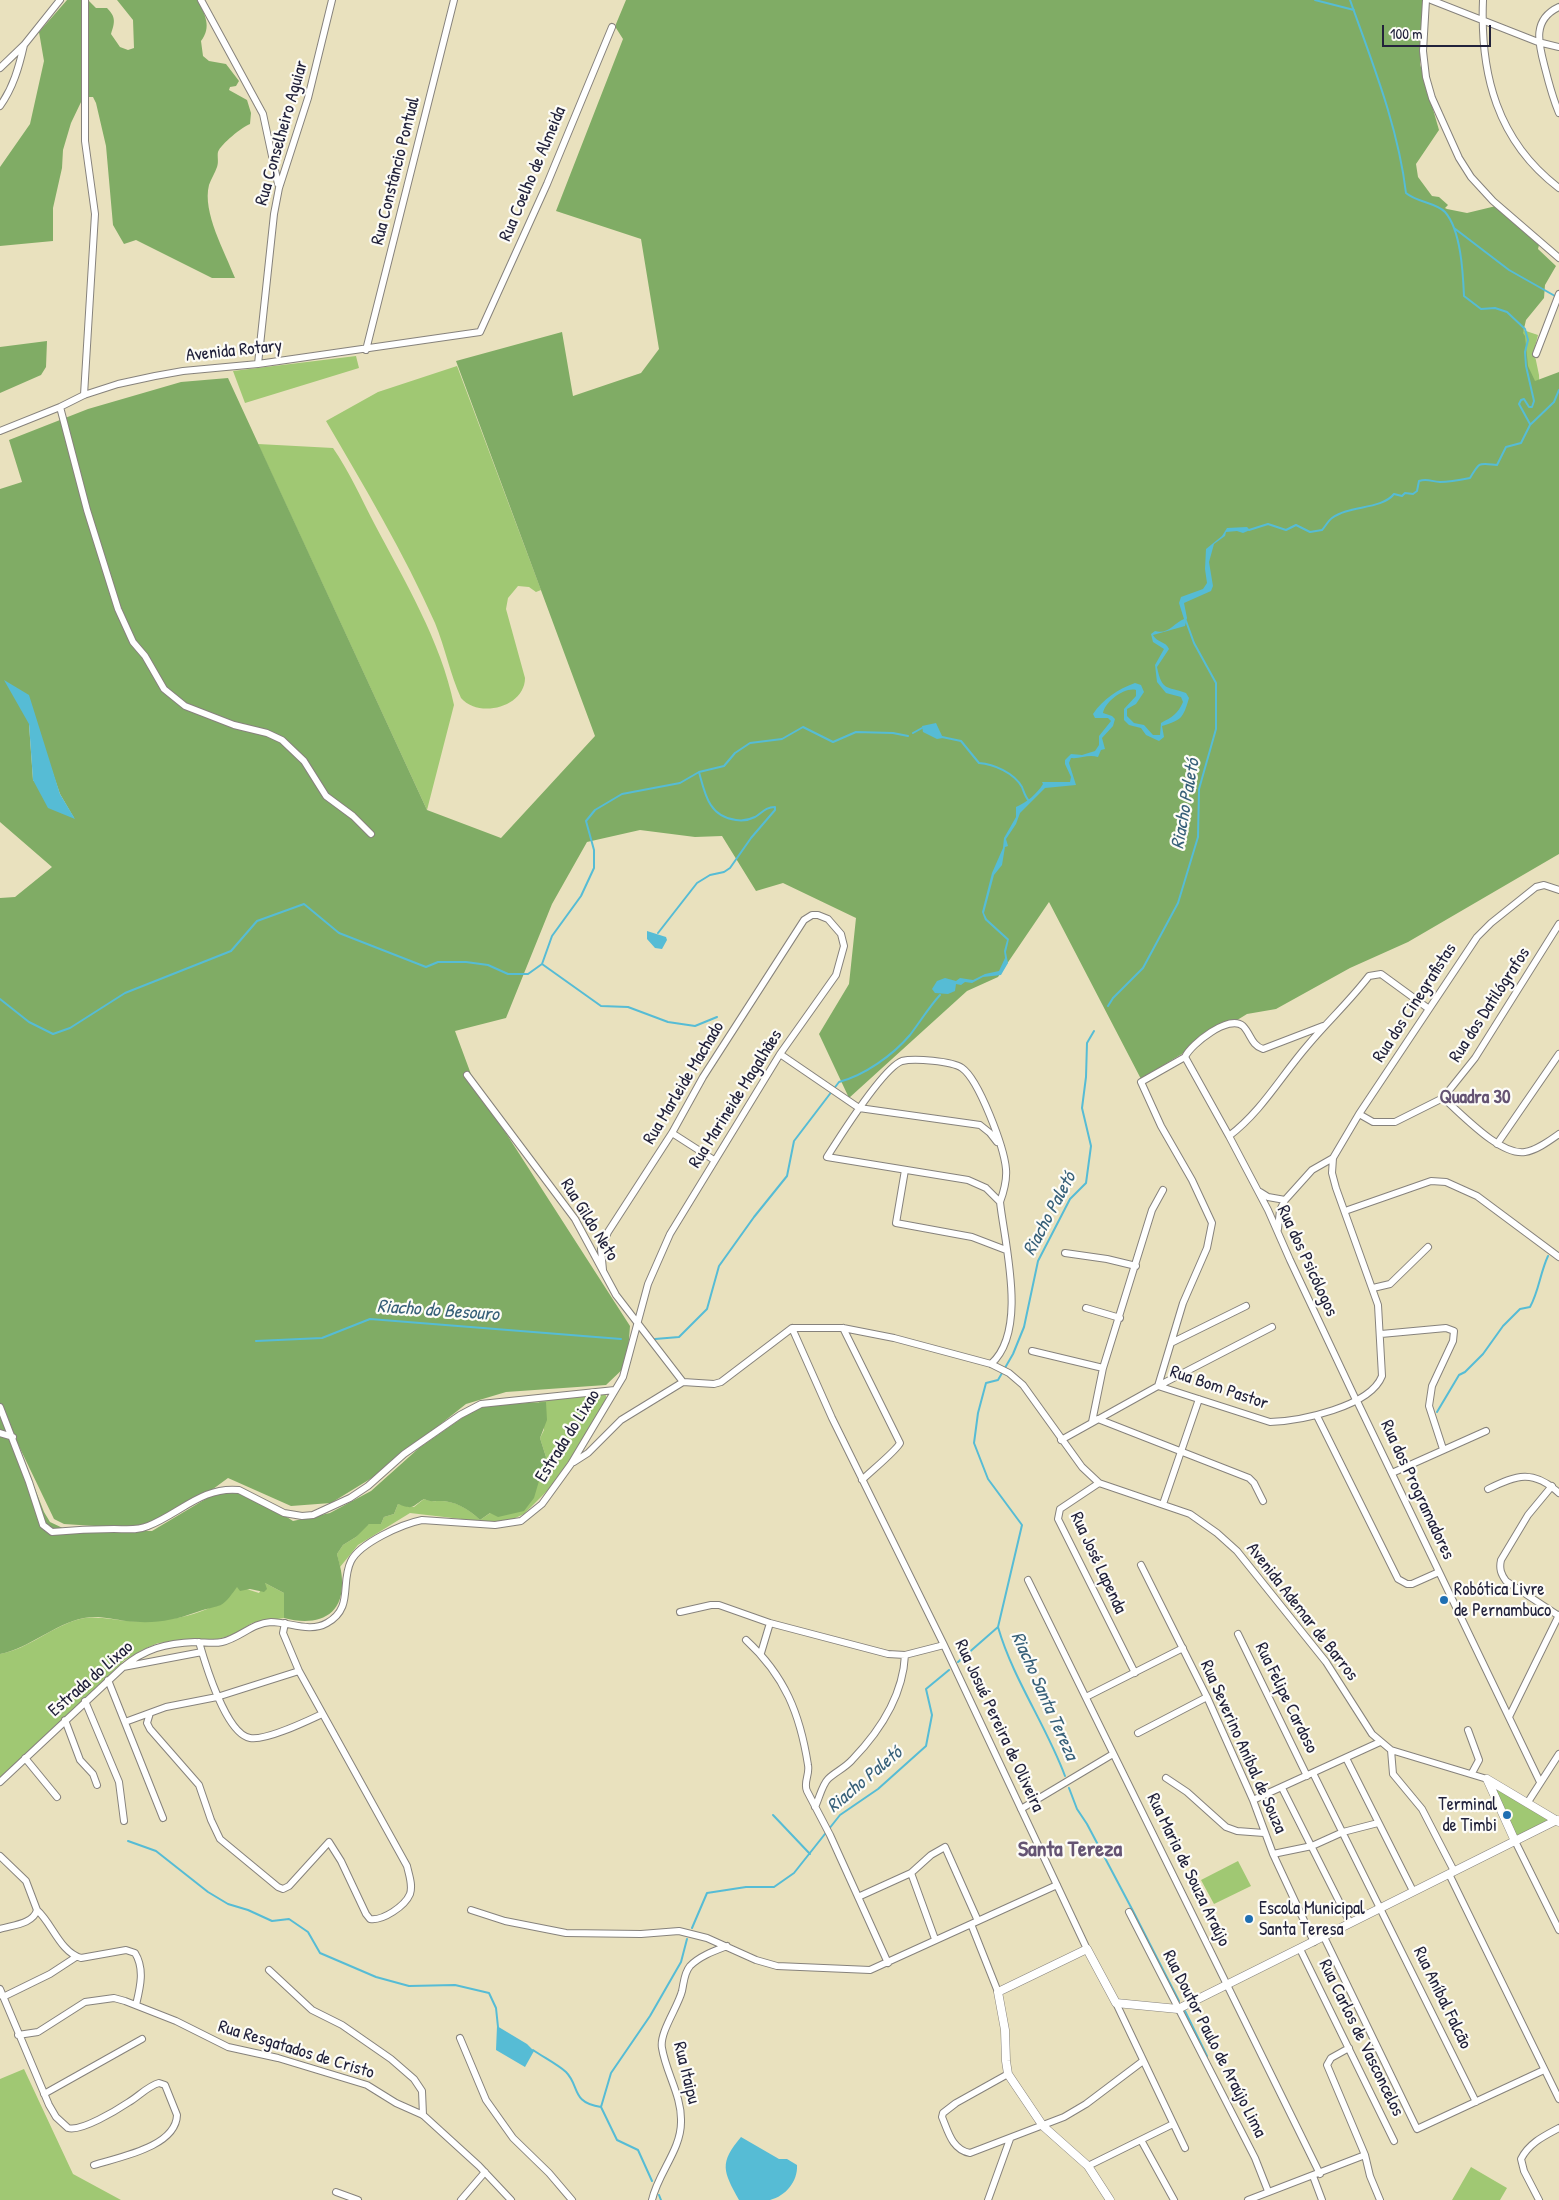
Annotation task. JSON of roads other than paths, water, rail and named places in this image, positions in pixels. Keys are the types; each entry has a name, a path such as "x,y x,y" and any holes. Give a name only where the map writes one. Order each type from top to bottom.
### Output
{"street":[{"path":"0,68 24,45 60,0"},
{"path":"84,395 95,214 85,141 85,0"},
{"path":"201,0 263,114 279,188"},
{"name":"Rua Conselheiro Aguiar","path":"258,364 274,214 279,188 308,98 332,0"},
{"name":"Rua Constâncio Pontual","path":"366,350 454,0"},
{"path":"1426,0 1423,51 1426,78 1432,98 1459,158 1471,178 1493,201 1559,258"},
{"path":"1431,0 1538,42 1559,48"},
{"path":"1483,0 1483,42 1488,78 1495,103 1505,126 1532,162 1545,177 1559,188"},
{"path":"1559,7 1554,10 1540,27 1538,42 1559,113"},
{"name":"Rua Coelho de Almeida","path":"480,332 547,184 612,27"},
{"path":"0,106 17,71 24,45"},
{"path":"1536,354 1558,296"},
{"name":"Avenida Rotary","path":"0,431 60,407 84,395 118,384 155,376 183,371 258,364 366,350 480,332"},
{"path":"60,407 87,510 118,609 133,642 145,656 164,689 184,706 234,725 267,733 282,740 300,756 326,796 353,816 371,834"},
{"name":"Rua dos Cinegrafistas","path":"1285,1200 1312,1170 1333,1158 1359,1114 1477,937 1511,906 1536,887 1544,885 1559,890"},
{"name":"Rua Marineide Magalhães","path":"636,1321 662,1250 714,1160 780,1054 836,975 842,959 844,946 841,934 828,919 818,915 808,917"},
{"name":"Rua Marleide Machado","path":"603,1270 602,1243 672,1133 703,1078 808,917"},
{"name":"Rua dos Datilógrafos","path":"1359,1114 1373,1122 1395,1122 1443,1098 1475,1058 1559,924"},
{"path":"1229,1136 1258,1111 1292,1065 1346,1005 1369,976 1373,974 1385,977 1429,1009"},
{"path":"1186,1057 1194,1044 1226,1024 1236,1023 1244,1027 1255,1046 1263,1049 1327,1024"},
{"path":"780,1054 859,1108 980,1125 990,1133 1000,1147"},
{"path":"1497,1144 1559,1054"},
{"name":"Rua Bom Pastor","path":"1186,1057 1141,1082 1161,1126 1192,1180 1212,1223 1207,1248 1190,1284 1158,1386 1270,1422 1294,1421 1317,1416"},
{"name":"Rua dos Psicólogos","path":"1186,1057 1258,1190 1357,1400"},
{"path":"571,1464 588,1453 621,1420 683,1382 714,1384 721,1382 792,1328 843,1328 894,1338 991,1364 1003,1351 1010,1327 1011,1288 1000,1202 1004,1190 1006,1168 987,1109 975,1082 962,1068 947,1062 902,1062 889,1072 859,1108 827,1157 968,1180 986,1188 1000,1202"},
{"name":"Rua Gildo Neto","path":"467,1075 575,1219 616,1294 683,1382"},
{"path":"1443,1098 1497,1144 1513,1152 1525,1152 1538,1147 1559,1134"},
{"path":"672,1133 714,1160"},
{"path":"1333,1158 1332,1173 1378,1305 1382,1376 1374,1387 1357,1400 1317,1416 1398,1579 1407,1584 1412,1584 1439,1572"},
{"path":"906,1170 896,1223 972,1237 1006,1250"},
{"path":"1345,1211 1431,1182 1446,1182 1477,1196 1559,1257"},
{"path":"1092,1422 1103,1368 1152,1210 1162,1190"},
{"path":"1258,1190 1268,1197 1285,1200 1278,1220 1278,1232"},
{"path":"1373,1288 1390,1284 1428,1248"},
{"path":"1065,1253 1108,1259 1136,1266"},
{"path":"1171,1343 1246,1306"},
{"path":"1086,1308 1120,1318"},
{"name":"Estrada do Lixao","path":"0,1782 108,1680 122,1668 154,1647 178,1643 224,1642 258,1624 285,1623 312,1627 327,1623 336,1616 345,1601 350,1562 361,1550 384,1535 410,1522 422,1520 494,1525 521,1521 542,1504 571,1464 615,1390 627,1364 636,1321"},
{"path":"1061,1440 1098,1418 1272,1326"},
{"name":"Rua Josué Pereira de Oliveira","path":"792,1328 862,1480 944,1645 1087,1950 1116,2003 1185,2148"},
{"path":"843,1328 900,1443 897,1449 884,1458 862,1480"},
{"path":"1381,1334 1446,1328 1454,1331 1453,1340 1432,1386 1429,1406 1443,1449"},
{"path":"1032,1351 1103,1368"},
{"name":"Avenida Ademar de Barros","path":"991,1364 1005,1371 1022,1385 1082,1467 1099,1483 1190,1514 1217,1533 1237,1551 1326,1662 1342,1685 1362,1722 1380,1742 1392,1750 1487,1779"},
{"path":"0,1407 13,1437 43,1525 52,1532 140,1529 155,1523 200,1497 212,1492 230,1489 239,1490 284,1513 302,1516 327,1510 368,1486 404,1454 460,1415 481,1404 615,1390"},
{"path":"1163,1504 1199,1399"},
{"name":"Rua dos Programadores","path":"1357,1400 1540,1782"},
{"path":"1098,1418 1249,1478 1254,1483 1263,1501"},
{"path":"1392,1474 1443,1449 1486,1431"},
{"path":"0,1433 13,1437"},
{"path":"1488,1489 1511,1478 1522,1476 1541,1478 1559,1493"},
{"name":"Rua José Lapenda","path":"1099,1483 1060,1509 1058,1519 1134,1673"},
{"path":"1509,1717 1559,1615 1506,1581 1501,1574 1501,1560 1528,1515 1552,1486"},
{"name":"Rua Severino Aníbal de Souza","path":"1141,1566 1206,1697 1253,1800 1273,1854 1314,1942"},
{"name":"Rua Maria de Souza Araújo","path":"1028,1580 1113,1754 1141,1806 1166,1863 1227,1984 1316,2175 1322,2200"},
{"path":"680,1612 719,1605 770,1623 888,1654 905,1655 944,1645"},
{"path":"150,1713 148,1723 150,1729 199,1785 213,1825 225,1845 283,1889 289,1886 329,1842 341,1861 366,1914 370,1919 378,1919 407,1899 410,1894 410,1878 407,1866 299,1671 283,1633 285,1623"},
{"path":"761,1653 770,1623"},
{"name":"Rua Felipe Cardoso","path":"1238,1634 1306,1776"},
{"path":"746,1640 761,1653 782,1680 794,1710 808,1767 804,1785 830,1836 888,1963"},
{"path":"199,1642 217,1697 235,1727 247,1738 252,1739 272,1734 322,1714"},
{"path":"1086,1697 1183,1648"},
{"path":"122,1668 202,1652"},
{"path":"815,1807 826,1781 852,1760 881,1725 901,1686 905,1655"},
{"path":"125,1722 166,1707 217,1697 299,1671"},
{"path":"108,1680 163,1818"},
{"path":"1138,1733 1206,1697"},
{"path":"85,1701 119,1782 124,1821"},
{"path":"65,1720 80,1760 93,1774 97,1785"},
{"path":"1468,1730 1479,1760 1472,1773"},
{"path":"1253,1800 1380,1742"},
{"path":"1392,1750 1393,1774 1422,1809 1559,2099"},
{"path":"1021,1809 1113,1754"},
{"path":"1528,1802 1559,1754"},
{"path":"25,1758 57,1797"},
{"path":"1346,1758 1413,1891"},
{"name":"Rua Aníbal Falcão","path":"1313,1772 1476,2102"},
{"path":"1166,1778 1194,1798 1208,1813 1231,1830 1264,1833"},
{"path":"1487,1779 1558,1821"},
{"path":"1487,1779 1559,1930"},
{"path":"1282,1788 1350,1923"},
{"path":"1116,2003 1178,2009 1451,1872 1558,1821"},
{"path":"1273,1854 1312,1846 1343,1832 1378,1823"},
{"path":"858,1897 911,1873 931,1855 945,1846 978,1921"},
{"path":"0,1856 26,1881 37,1910 68,1949 76,1956 81,1958 126,1950 135,1953 140,1961 141,1974 136,2005"},
{"path":"911,1873 935,1939"},
{"path":"471,1910 505,1921 566,1933 641,1934 679,1931 728,1946 756,1960 778,1966 870,1970 1057,1885"},
{"path":"0,1929 30,1920 37,1910"},
{"name":"Rua Doutor Paulo de Araújo Lima","path":"1129,1912 1252,2150 1268,2190"},
{"path":"971,1924 998,1992 1005,2030 1008,2074 1043,2126 1088,2166 1110,2200"},
{"name":"Rua Carlos de Vasconcelos","path":"1324,1937 1417,2129 1476,2102"},
{"name":"Rua Itaipu","path":"652,2200 676,2145 681,2122 678,2097 670,2080 661,2048 662,2038 681,1995 688,1968 705,1955 728,1946"},
{"name":"Rua Carlos de Vasconcelos","path":"1300,1949 1394,2141"},
{"path":"998,1992 1087,1950"},
{"path":"3,1997 50,1974 76,1956"},
{"path":"269,1970 312,2010 342,2026 391,2059 414,2079 422,2091 423,2115"},
{"path":"0,1989 44,2094 56,2117 72,2129 109,2114 151,2086 160,2083 165,2086 177,2115 177,2120 168,2135 156,2144 94,2164"},
{"name":"Rua Resgatados de Cristo","path":"18,2035 38,2032 85,2002 114,1998 136,2005 228,2047 278,2058 367,2085 423,2115 485,2172 511,2200"},
{"path":"460,2038 486,2100 514,2138 572,2200"},
{"path":"44,2094 142,2040"},
{"path":"1349,2048 1331,2058 1327,2065 1365,2155 1370,2176 1380,2200"},
{"path":"1008,2074 956,2103 942,2114 955,2146 962,2151 970,2153 1043,2126 1086,2104 1143,2061"},
{"path":"1476,2102 1544,2070"},
{"path":"1088,2166 1173,2124"},
{"path":"1538,2200 1524,2171 1522,2159 1524,2153 1535,2142 1559,2128"},
{"path":"988,2200 1010,2139"},
{"path":"1141,2140 1174,2200"},
{"path":"1252,2199 1268,2190 1316,2175 1365,2155"},
{"path":"461,2200 485,2172"},
{"path":"336,2192 358,2200"}],"water":[{"path":"1247,527 1250,530 1243,533 1237,531 1226,532 1225,536 1214,544 1209,562 1213,586 1211,591 1184,603 1187,618 1185,626 1153,635 1168,646 1169,649 1157,667 1163,684 1169,688 1186,693 1189,698 1183,715 1177,720 1162,726 1164,737 1159,741 1146,735 1141,728 1129,725 1124,720 1124,709 1136,696 1136,690 1121,693 1107,704 1103,713 1115,719 1113,726 1102,738 1105,749 1101,750 1098,757 1071,758 1069,763 1076,785 1045,788 1020,813 1016,824 1006,839 1008,846 1005,847 1002,865 994,875 984,913 987,919 1009,939 1006,952 1008,963 1001,975 983,977 972,983 956,984 955,991 948,994 935,993 932,989 937,981 945,978 956,981 960,978 973,980 985,974 999,971 1005,958 1004,951 1007,940 985,920 982,912 992,873 1003,848 1004,838 1016,817 1016,807 1035,794 1041,788 1042,782 1070,782 1071,777 1065,760 1071,754 1082,755 1095,751 1099,745 1099,736 1111,721 1108,718 1095,718 1093,714 1101,704 1123,688 1135,683 1141,685 1144,692 1136,704 1127,709 1127,716 1134,723 1144,725 1153,735 1160,735 1161,723 1179,710 1183,702 1181,697 1166,693 1157,682 1155,665 1164,649 1153,642 1151,634 1155,631 1167,630 1184,619 1179,603 1181,597 1203,589 1207,583 1205,569 1206,549 1222,536 1227,528"},
{"path":"4,680 29,695 60,794 75,819 48,808 33,780 29,724"},
{"path":"936,723 943,738 937,739 923,732 922,726"},
{"path":"647,931 666,937 667,940 662,949 655,948 647,939"},
{"path":"497,2026 527,2044 534,2051 525,2067 496,2050"},
{"path":"741,2137 779,2159 787,2159 797,2165 793,2182 781,2195 770,2200 739,2200 729,2182 726,2161"}],"waterway":[{"path":"1315,0 1354,10"},
{"path":"1350,0 1391,119 1406,193 1441,209 1450,220 1458,240 1464,296 1481,309 1495,308 1507,312 1525,329 1528,340 1525,352 1526,366 1534,401 1532,407 1529,407 1524,399 1519,404 1530,424"},
{"path":"1454,228 1509,270 1555,296"},
{"name":"Riacho do Besouro","path":"1249,530 1268,524 1286,530 1296,525 1310,532 1322,530 1331,519 1339,514 1381,503 1394,494 1402,496 1405,493 1413,494 1417,491 1419,481 1444,482 1470,478 1480,464 1497,465 1506,447 1521,443 1530,425 1554,402 1559,390"},
{"name":"Riacho Paletó","path":"1108,1006 1113,998 1143,968 1178,903 1198,837 1199,789 1216,729 1216,683 1194,643 1186,621"},
{"path":"0,999 29,1022 53,1034 70,1028 125,993 231,951 257,921 304,904 339,933 426,967 438,962 466,962 488,965 508,974 528,974 542,964 552,936 581,896 594,868 594,850 586,821 595,810 622,794 680,783 699,772 724,766 735,753 750,743 782,739 803,727 833,742 856,732 893,733 908,736"},
{"path":"913,733 922,728"},
{"path":"942,737 961,741 979,763 997,767 1014,777 1029,801"},
{"path":"658,933 697,883 710,875 724,872 730,868 751,838 775,810 775,807 769,808 755,817 746,820 727,818 714,809 710,803 699,772"},
{"path":"542,964 601,1006 628,1007 668,1022 695,1026 717,1017"},
{"name":"Riacho do Besouro","path":"655,1339 679,1337 707,1309 719,1266 754,1217 787,1176 794,1141 839,1082 859,1075 895,1050 910,1035 940,995"},
{"name":"Riacho Paletó","path":"958,1662 998,1627 1022,1525 988,1479 974,1443 978,1413 986,1383 998,1380 1013,1354 1024,1327 1038,1261 1070,1199 1086,1183 1091,1146 1082,1108 1086,1077 1087,1043 1094,1031"},
{"path":"1437,1412 1459,1375 1465,1372 1483,1354 1503,1326 1520,1309 1530,1307 1548,1256"},
{"name":"Riacho do Besouro","path":"256,1341 322,1338 370,1319 621,1339"},
{"name":"Riacho Santa Tereza","path":"998,1627 1012,1665 1049,1739 1065,1776"},
{"name":"Riacho Paletó","path":"692,1928 707,1893 746,1887 774,1887 794,1873 840,1815 878,1789 926,1746 932,1715 926,1689 949,1670"},
{"name":"Riacho Santa Tereza","path":"1069,1788 1077,1809 1087,1824 1179,2001"},
{"path":"773,1815 810,1854"},
{"path":"128,1841 156,1851 208,1892 228,1904 248,1910 272,1921 289,1919 308,1932 320,1953 376,1977 409,1986 455,1985 489,1993 496,2008 498,2027"},
{"name":"Riacho Paletó","path":"652,2181 638,2150 617,2140 601,2107 611,2073 650,2016 681,1962 687,1939"},
{"name":"Riacho Santa Tereza","path":"1185,2011 1207,2056"},
{"path":"533,2050 566,2072 580,2098 591,2105 601,2107"},
{"path":"659,2195 661,2200"}],"place":[{"name":"Robótica Livre de Pernambuco","path":"1444,1600"},
{"name":"Terminal de Timbi","path":"1507,1815"},
{"name":"Escola Municipal Santa Teresa","path":"1249,1919"}],"district":[{"name":"Quadra 30","path":"1475,1098"},
{"name":"Santa Tereza","path":"1070,1850"}]}
